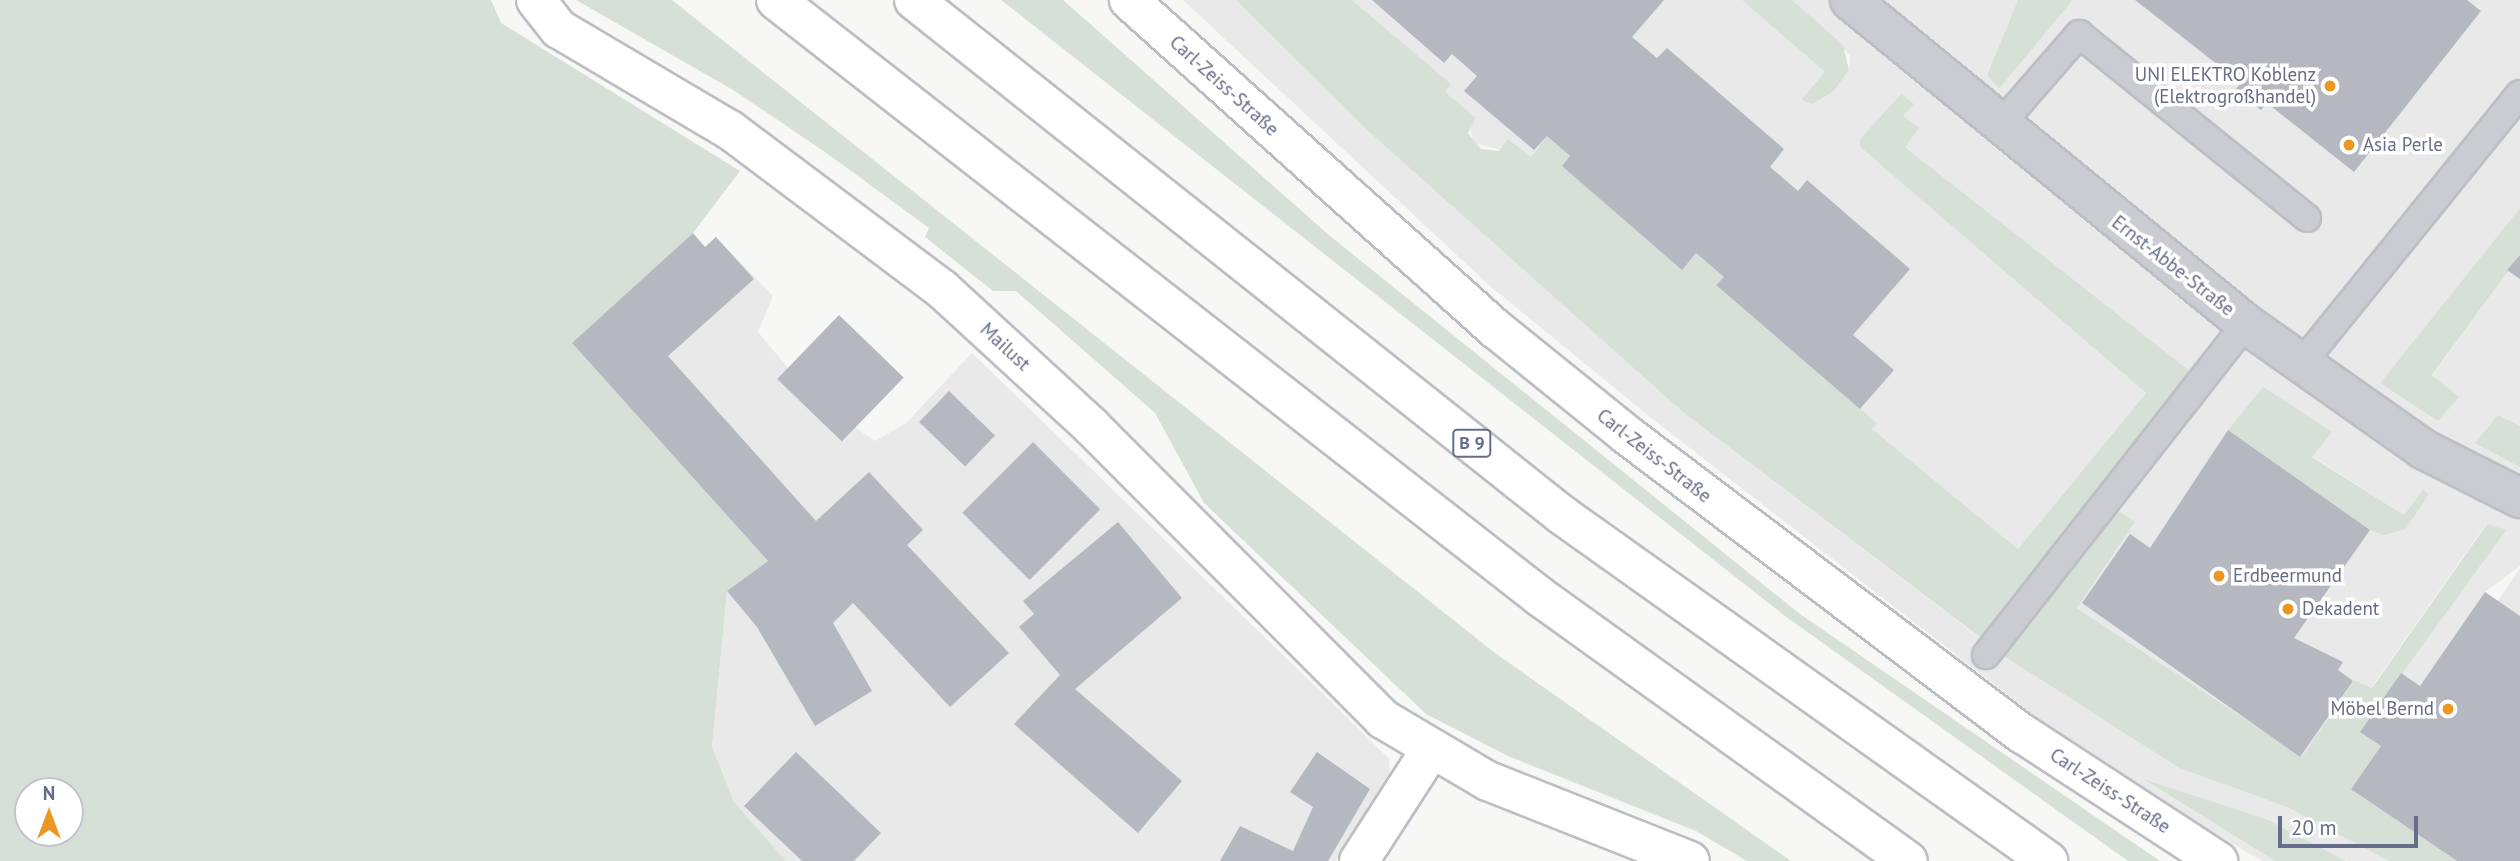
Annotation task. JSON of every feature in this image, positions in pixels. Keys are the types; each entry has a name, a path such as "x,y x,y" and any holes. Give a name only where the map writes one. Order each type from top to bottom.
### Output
{"main road":[{"name":"Mailust","path":"536,0 559,29 730,130 942,289 1091,426 1383,719 1430,751 1690,861"},
{"path":"776,0 1539,596 1908,861"},
{"name":"B 9","path":"914,0 1562,515 2048,861"},
{"name":"Carl-Zeiss-Straße","path":"1129,0 1497,330 1627,435 2011,726 2218,861"},
{"path":"1359,861 1430,751"}],"street":[{"name":"Ernst-Abbe-Straße","path":"1850,0 2246,324 2423,449 2520,498"}],"lane":[{"path":"2000,125 2079,34 2307,218"},
{"path":"2302,363 2520,94"},
{"path":"1986,654 2246,324"}],"shaded area":[{"path":"0,0 491,0 501,23 740,171 693,233 572,343 768,561 727,591 712,747 734,802 786,861 0,861"},
{"path":"576,0 672,0 1495,653 1791,861 1747,861 1696,831 1508,756 1426,714 1204,503 1155,413 1016,291 993,291 925,237 929,228 825,152 733,90"},
{"path":"1001,0 1063,0 1330,236 1800,614 2160,861 2128,861 1785,616"},
{"path":"1183,0 1236,0 1367,130 1684,413 1980,638 2191,373 1904,146 1902,116 1914,104 1900,94 1860,147 2146,393 2018,549 1872,429 1876,423 1716,285 1723,277 1531,157 1473,143 1470,124 1445,92 1450,84 1352,0 1742,0 1826,72 1802,100 1813,104 1834,91 1849,70 1850,55 1792,0 2018,0 1987,75 1999,89 2073,0 2520,0 2520,208 2380,383 2432,376 2520,255 2520,426 2498,415 2498,455 2520,467 2520,566 2485,592 2498,601 2520,568 2520,861 2351,789 2360,732 2505,530 2486,524 2371,688 2354,680 2302,758 2077,608 2135,522 2002,654 2179,768 2287,807 2389,861 2346,861 2266,819 2144,780 2275,861 2262,861 2093,761 1650,417 1490,286","holes":["2263,388 2331,432 2312,456 2404,515 2423,491 2429,494 2406,529 2229,430"]},
{"path":"1236,0 1352,0 1451,84 1445,92 1476,118 1468,133 1481,149 1499,151 1508,139 1531,157 1547,136 1570,156 1562,166 1696,253 1724,277 1716,285 1877,423 1872,429 2018,549 2146,393 1860,147 1860,139 1901,94 1914,104 1903,116 1919,128 1905,147 2192,373 1981,638 1684,413 1367,130"},
{"path":"1742,0 1792,0 1843,45 1849,70 1834,91 1813,104 1801,100 1825,72"},
{"path":"2018,0 2073,0 1999,89 1987,75"},
{"path":"2520,208 2520,255 2432,375 2459,397 2438,421 2380,383"},
{"path":"693,233 705,247 716,237 773,296 758,332 788,368 778,380 843,441 856,428 875,441 906,423 972,353 1354,724 1389,759 1390,778 1336,861 786,861 734,802 712,748 727,591 768,561 572,343"},
{"path":"2263,387 2332,432 2312,457 2404,515 2423,490 2429,494 2406,529 2384,535 2370,530 2228,430"},
{"path":"2498,415 2520,426 2520,467 2475,443"},
{"path":"2116,509 2135,522 2077,608 2302,757 2354,680 2372,688 2487,524 2506,530 2360,732 2381,746 2351,788 2457,861 2389,861 2287,807 2179,768 2001,654"},
{"path":"2143,779 2266,819 2346,861 2275,861"}],"building":[{"path":"1372,0 1664,0 1632,37 1657,58 1667,48 1784,149 1770,167 1798,191 1807,180 1910,269 1853,335 1894,370 1860,409 1716,285 1724,277 1696,253 1682,270 1562,166 1570,156 1547,136 1534,150 1464,91 1477,76 1452,54 1444,63"},
{"name":"UNI ELEKTRO Koblenz (Elektrogroßhandel)","path":"2135,0 2467,0 2481,11 2354,172 2267,103 2261,110 2235,90 2241,83"},
{"path":"693,233 705,247 716,237 754,279 668,356 816,521 869,472 923,530 907,545 1009,653 950,707 853,603 833,623 872,691 815,726 757,627 727,591 768,561 572,343"},
{"path":"2520,255 2520,279 2507,270"},
{"path":"839,315 904,378 842,442 777,379"},
{"path":"949,391 995,435 965,466 919,422"},
{"name":"Erdbeermund","path":"2228,430 2370,530 2294,638 2343,662 2338,670 2353,681 2300,757 2082,603 2130,534 2150,548"},
{"path":"1033,442 1100,509 1029,580 962,513"},
{"path":"1118,522 1182,598 1075,689 1182,781 1138,833 1014,724 1060,675 1019,627 1034,614 1023,601"},
{"name":"Möbel Bernd","path":"2485,592 2520,616 2520,861 2457,861 2351,789 2381,746 2360,732 2401,673 2420,686"},
{"path":"796,752 881,833 854,861 802,861 744,806"},
{"path":"1317,752 1370,789 1328,861 1220,861 1240,826 1293,851 1313,807 1290,792"}],"place":[{"name":"UNI ELEKTRO Koblenz (Elektrogroßhandel)","path":"2330,86"},
{"name":"Asia Perle","path":"2349,145"},
{"name":"Erdbeermund","path":"2219,576"},
{"name":"Dekadent","path":"2288,609"},
{"name":"Möbel Bernd","path":"2448,709"}]}
